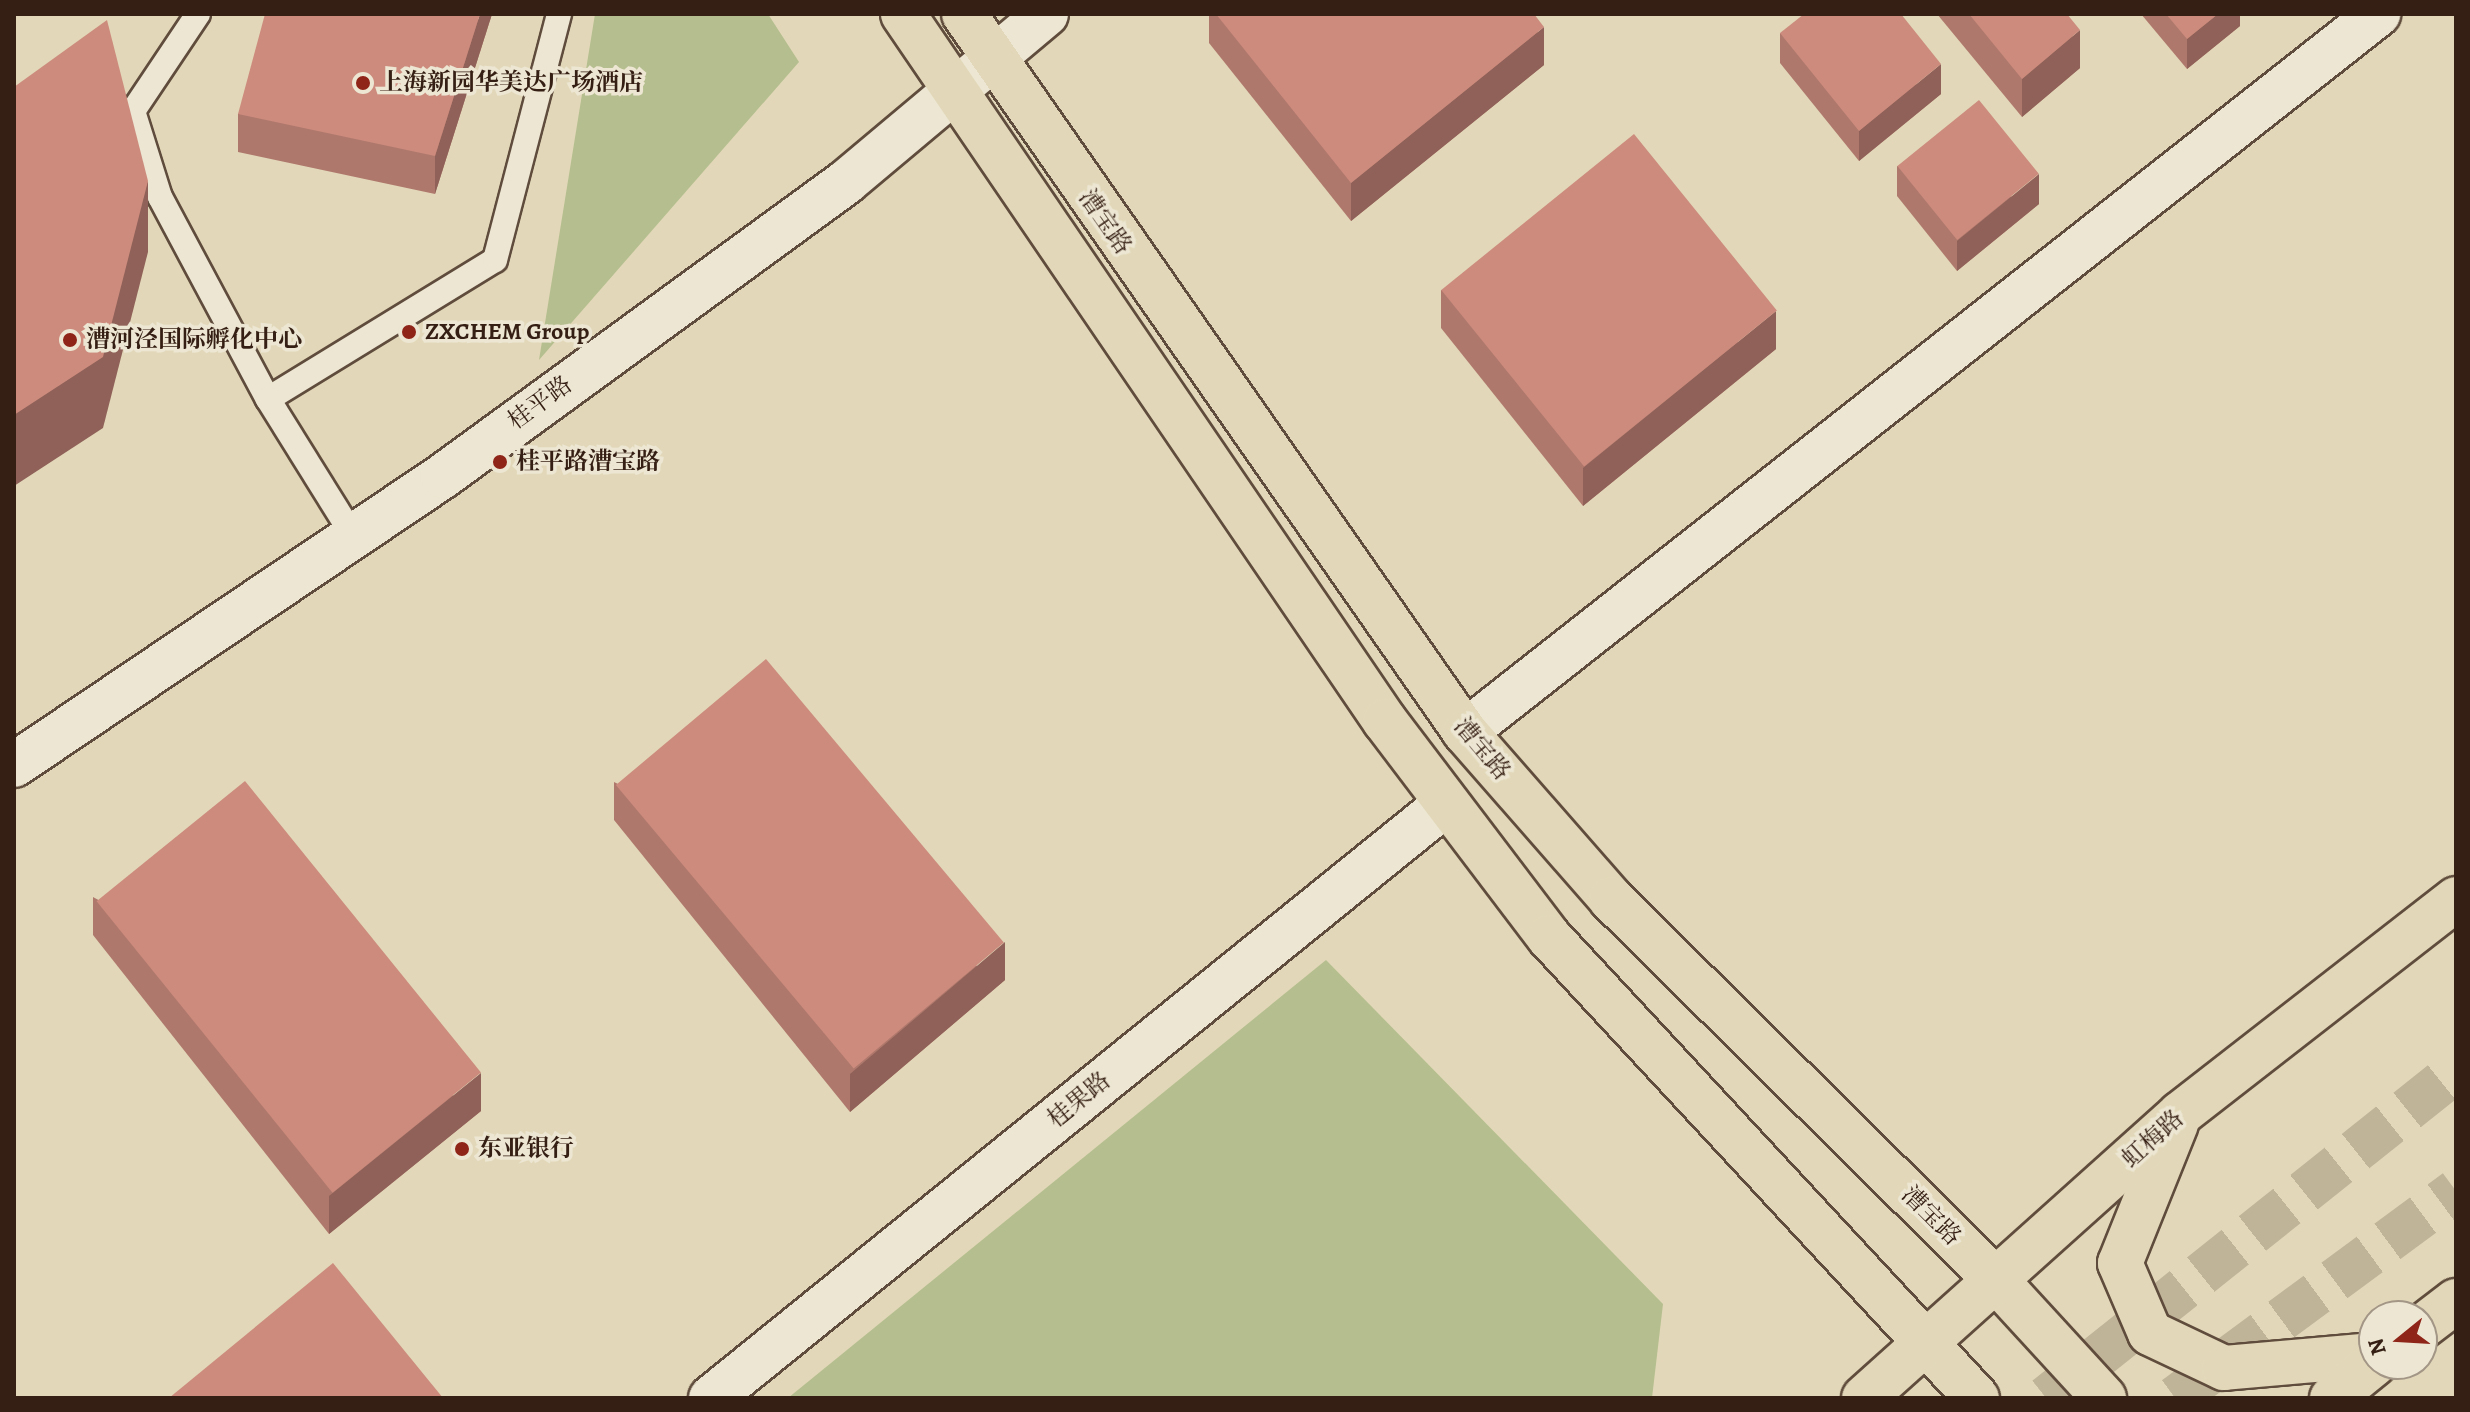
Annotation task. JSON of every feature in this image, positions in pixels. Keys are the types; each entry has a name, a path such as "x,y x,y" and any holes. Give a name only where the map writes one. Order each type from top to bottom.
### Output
{"main road":[{"path":"903,14 952,96 1447,803 1549,937 1977,1398"},
{"name":"漕宝路","path":"964,14 991,61 1465,732 1611,899 1996,1280 2104,1398"},
{"name":"虹梅路","path":"1864,1398 1924,1338 1996,1280 2180,1114 2456,899"},
{"path":"2180,1114 2120,1263 2150,1333 2224,1368 2358,1356"},
{"path":"2438,1315 2456,1301"},
{"path":"2332,1398 2358,1377"}],"street":[{"name":"桂平路","path":"14,765 354,537 846,182 1046,14"},
{"path":"1465,732 2378,14"},
{"name":"桂果路","path":"711,1398 1447,803"}],"lane":[{"path":"198,14 133,111 160,197 268,399 354,537"},
{"path":"268,399 495,260 559,14"}],"green space":[{"path":"595,14 768,14 799,62 539,360"},
{"path":"1326,960 1663,1304 1652,1398 788,1398"}],"building":[{"name":"上海新园华美达广场酒店","path":"265,14 480,14 435,156 238,114"},
{"path":"1216,14 1534,14 1544,27 1351,183"},
{"path":"1804,14 1901,14 1941,64 1859,131 1780,33"},
{"path":"1969,14 2067,14 2080,30 2022,79"},
{"path":"2166,14 2218,14 2187,39"},
{"name":"漕河泾国际孵化中心","path":"107,20 148,181 103,357 14,415 14,87"},
{"path":"1979,100 2039,174 1957,240 1897,166"},
{"path":"1634,134 1777,310 1584,466 1441,290"},
{"path":"766,659 1004,942 854,1068 616,785"},
{"path":"245,781 481,1072 333,1193 97,901"},
{"path":"333,1263 443,1398 169,1398"}],"tunnel":[{"path":"2046,1398 2456,1071"},
{"path":"2175,1398 2456,1191"}],"place":[{"name":"上海新园华美达广场酒店","path":"363,83"},
{"name":"ZXCHEM Group","path":"409,332"},
{"name":"漕河泾国际孵化中心","path":"70,340"},
{"name":"桂平路漕宝路","path":"500,462"},
{"name":"东亚银行","path":"462,1149"}]}
